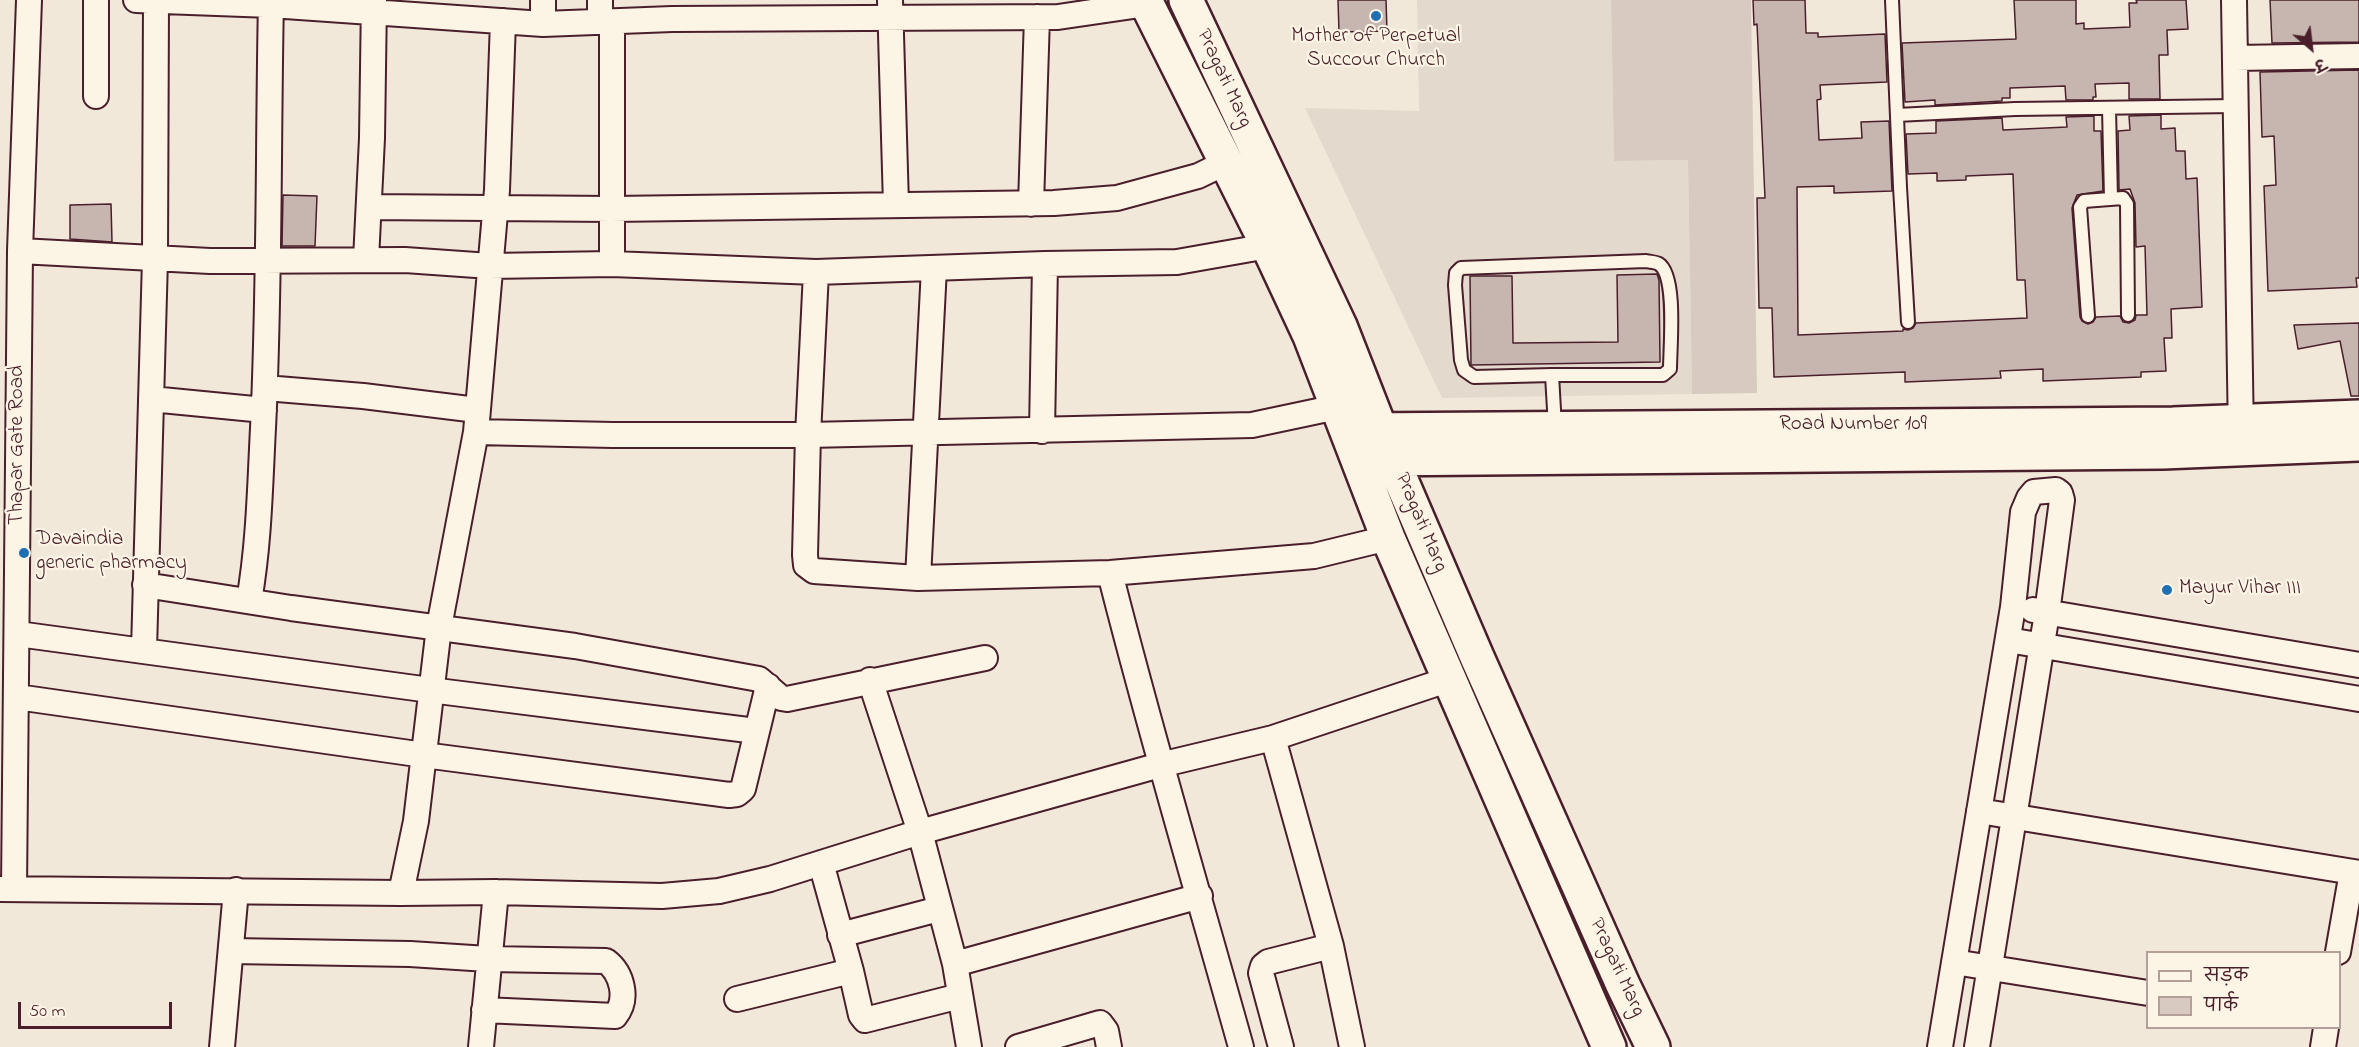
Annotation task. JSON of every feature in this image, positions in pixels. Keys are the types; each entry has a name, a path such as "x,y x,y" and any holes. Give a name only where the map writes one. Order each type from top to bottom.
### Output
{"main road":[{"name":"Pragati Marg","path":"1186,0 1340,326 1386,444 1482,668 1623,985 1653,1047"},
{"name":"Pragati Marg","path":"1146,2 1268,246 1310,336 1388,538 1610,1047"},
{"name":"Road Number 109","path":"1347,432 1386,444 2127,452 2359,417"},
{"name":"Road Number 109","path":"1386,444 1555,428 2161,424 2241,435 2359,444"}],"street":[{"name":"Thapar Gate Road","path":"7,889 18,634 9,608 10,331 20,250 29,0"},
{"path":"96,0 96,96"},
{"path":"2234,0 2241,435"},
{"path":"144,650 155,259 149,1 430,8 492,14 543,12 604,14 672,9 890,8 1048,11 1146,2"},
{"path":"249,601 256,563 264,399 269,261 271,3"},
{"path":"366,260 374,7"},
{"path":"890,8 896,205"},
{"path":"1032,204 1048,11"},
{"path":"401,893 416,821 439,627 476,421 495,208 492,14"},
{"path":"604,14 612,264"},
{"path":"2235,58 2359,56"},
{"path":"369,207 612,209 1032,204 1117,198 1198,176 1225,163"},
{"path":"20,250 155,259 405,260 490,266 612,264 816,272 1177,262 1268,246"},
{"path":"1042,431 1045,264"},
{"path":"918,578 934,268"},
{"path":"816,272 808,435 806,565 813,571 918,578 1110,573 1314,556 1388,538"},
{"path":"151,399 363,396 476,421 613,435 808,435 1252,425 1347,432"},
{"path":"1940,1047 2008,640 2023,512 2034,492 2056,490 2062,500 2047,613 1977,1047"},
{"path":"1110,573 1160,765 1200,896 1241,1047"},
{"path":"146,585 586,648 759,679 781,698 796,699 870,680 985,658"},
{"path":"2013,607 2359,665"},
{"path":"18,634 430,690 756,731"},
{"path":"2008,640 2359,699"},
{"path":"7,889 496,892 662,896 719,891 770,879 920,832 1160,765 1273,738 1450,679"},
{"path":"870,680 920,832 955,964 969,1047"},
{"path":"17,697 424,755 729,795 737,794 743,789 768,686"},
{"path":"1273,738 1331,946 1352,1047"},
{"path":"1979,811 2355,873 2338,951"},
{"path":"820,863 851,970 861,1016 866,1020 960,996"},
{"path":"222,1047 236,890"},
{"path":"481,1047 496,892"},
{"path":"955,964 1200,896"},
{"path":"840,935 939,909"},
{"path":"1281,1047 1261,973 1263,966 1268,962 1331,946"},
{"path":"231,951 606,961 619,974 620,1010 615,1016 484,1010"},
{"path":"1954,962 2146,993"},
{"path":"737,999 851,970"},
{"path":"1031,1045 1100,1023 1104,1026 1109,1047"},
{"path":"2322,1047 2326,1029"}],"lane":[{"path":"1892,0 1908,322"},
{"path":"1897,115 2015,109 2236,106"},
{"path":"2109,108 2111,199"},
{"path":"2088,316 2080,207 2084,201 2123,198 2127,204 2128,315"},
{"path":"1646,261 1658,263 1665,270 1670,287 1670,369 1663,375 1646,376 1552,375 1474,377 1464,370 1461,360 1455,285 1456,273 1461,268 1646,261"},
{"path":"1552,375 1555,428"}],"shaded area":[{"path":"1417,0 1611,0 1614,161 1688,160 1692,394 1442,398 1305,108 1419,111"}],"green space":[{"path":"1611,0 1751,0 1757,393 1692,394 1688,160 1614,161"}],"building":[{"path":"1338,0 1386,0 1387,31 1339,32"},
{"path":"1753,0 1805,0 1806,33 1818,33 1818,37 1885,34 1887,82 1820,85 1821,99 1817,100 1819,140 1862,138 1861,122 1889,121 1892,191 1834,193 1834,186 1797,187 1798,335 1903,331 1903,329 1913,328 1916,323 2027,318 2025,280 2017,280 2013,174 1966,176 1966,180 1937,181 1937,173 1908,174 1906,134 1936,133 1936,121 2002,118 2003,130 2067,127 2066,117 2094,116 2094,131 2101,131 2103,191 2077,195 2072,208 2080,317 2088,324 2096,317 2120,316 2123,322 2129,323 2135,320 2136,315 2147,315 2145,246 2136,247 2135,203 2130,189 2119,190 2118,131 2130,130 2129,116 2161,115 2161,129 2175,128 2176,151 2185,151 2186,179 2197,178 2202,307 2171,309 2172,338 2164,338 2166,371 2141,372 2141,377 2043,381 2043,369 2000,371 2001,378 1905,382 1905,372 1774,377 1772,308 1759,308 1757,198 1765,198 1757,24 1754,25"},
{"path":"2014,0 2076,0 2076,24 2084,23 2084,29 2130,27 2129,3 2137,3 2136,0 2186,0 2188,29 2167,30 2168,55 2159,55 2160,99 2129,99 2129,83 2095,84 2096,97 2093,97 2093,100 2066,100 2065,86 2010,88 2010,98 2002,98 2002,101 1935,105 1935,100 1905,102 1902,43 2016,39"},
{"path":"2270,0 2359,0 2359,42 2272,43"},
{"path":"2359,70 2359,278 2356,278 2357,287 2268,291 2264,186 2276,185 2274,136 2262,137 2260,72"},
{"path":"283,195 317,196 315,246 282,246"},
{"path":"111,204 112,242 70,239 70,205"},
{"path":"1657,274 1660,362 1471,365 1470,276 1512,276 1513,343 1618,342 1617,275"},
{"path":"2359,323 2359,396 2351,396 2340,341 2298,349 2294,325"}],"place":[{"name":"Mother of Perpetual Succour Church","path":"1376,16"},
{"name":"Davaindia generic pharmacy","path":"24,553"},
{"name":"Mayur Vihar III","path":"2167,590"}]}
